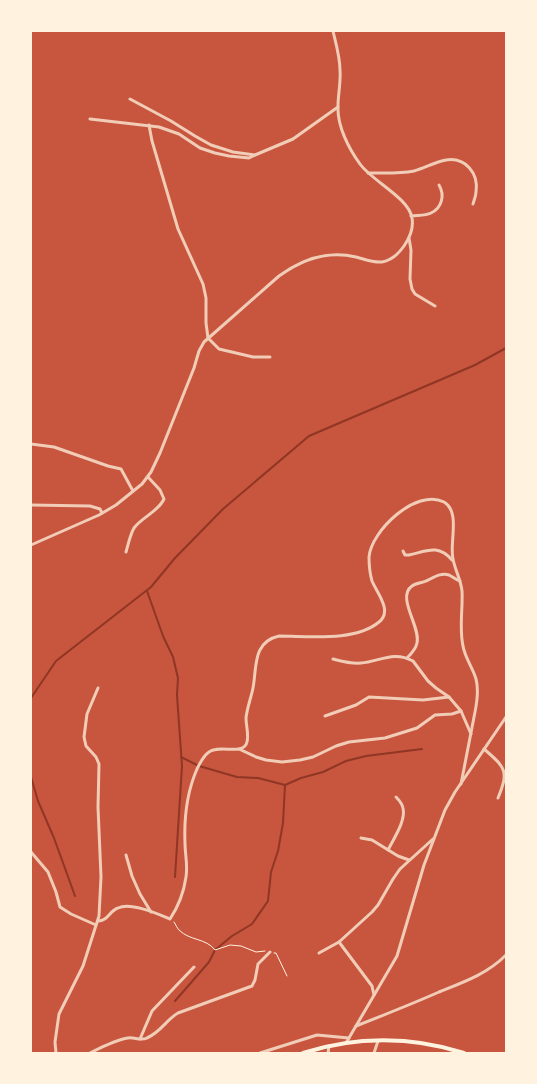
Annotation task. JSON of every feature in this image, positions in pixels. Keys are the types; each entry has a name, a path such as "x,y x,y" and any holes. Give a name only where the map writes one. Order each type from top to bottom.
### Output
{"main road":[{"path":"303,1053 346,1043 378,1041 433,1045 463,1053"}],"street":[{"path":"31,545 102,513 116,505 148,477 160,453 194,368 199,351 204,342 279,276 292,267 313,258 335,255 355,256 371,261 381,262 390,260 398,254 409,238 412,227 412,216 404,204 368,173 353,154 346,139 339,117 338,107 340,69 333,31"},
{"path":"130,99 211,145 233,152 255,155"},
{"path":"90,119 170,130 200,148 215,153 249,158 293,139 338,107"},
{"path":"149,126 178,229 203,284 206,298 206,323 208,338 218,349 253,357 270,357"},
{"path":"368,173 414,171 444,160 454,159 466,165 475,176 477,191 473,204"},
{"path":"412,216 433,212 439,206 443,196 443,192 439,186"},
{"path":"409,238 412,250 410,279 412,289 415,294 435,306"},
{"path":"31,444 54,447 99,464 120,468 125,473 133,491"},
{"path":"126,552 134,528 157,508 164,499 160,490 148,477"},
{"path":"31,852 48,872 61,908 71,914 97,923 105,920 120,907 131,907 152,912 170,919 180,897 186,877 185,822 188,800 197,769 203,758 211,750 220,748 239,749 245,747 248,741 247,714 254,685 256,663 259,653 265,643 272,638 279,636 338,635 358,632 374,626 383,618 384,611 382,602 372,579 369,566 369,556 374,542 395,515 408,506 420,501 432,500 444,503 450,508 454,519 452,547 453,560 462,590 462,645 477,681 477,700 461,784"},
{"path":"31,505 90,506 100,509 102,513"},
{"path":"403,551 406,555 409,555 430,550 438,550 447,554 453,560"},
{"path":"407,658 415,649 418,638 406,598 408,589 414,584 421,583 440,574 450,575 460,581"},
{"path":"332,659 361,663 390,657 407,658 415,662 428,681 449,697 461,711 471,734"},
{"path":"56,1053 55,1042 58,1014 83,966 97,923 101,877 99,764 96,757 86,746 84,737 87,714 98,688"},
{"path":"325,716 356,705 369,697 423,700 449,697"},
{"path":"239,749 266,760 282,762 300,760 313,757 336,746 349,742 376,740 417,728 435,715 452,714 461,711"},
{"path":"346,1043 391,967 398,952 424,865 445,810 455,792 506,717"},
{"path":"484,749 504,768 505,781 498,798"},
{"path":"388,850 401,822 403,811 402,803 396,797"},
{"path":"361,838 372,840 398,856 409,860"},
{"path":"319,953 340,942 378,905 400,869 434,838"},
{"path":"126,855 132,876 140,894 152,912"},
{"path":"340,942 372,986 374,995"},
{"path":"90,1053 124,1039 148,1038 178,1013 252,986 255,980 258,964 270,952"},
{"path":"356,1026 479,975 493,967 506,955"},
{"path":"140,1039 152,1011 194,967"},
{"path":"260,1053 317,1034 349,1038"},
{"path":"374,1053 378,1041"},
{"path":"328,1053 329,1046"}],"path":[{"path":"170,919 175,923 179,930 190,937 206,942 215,950 230,945 241,946 256,952 262,950 276,953 287,976"}],"waterway":[{"path":"31,698 56,661 151,587 175,558 223,509 309,436 475,365 506,348"},
{"path":"147,591 163,636 173,657 178,678 177,695 182,766 175,877"},
{"path":"181,757 199,766 237,777 258,778 285,785 301,778 323,772 346,761 366,756 422,749"},
{"path":"31,777 38,801 54,838 75,896"},
{"path":"175,1001 209,962 215,950 232,936 252,924 268,901 271,872 278,851 283,823 285,785"}]}
